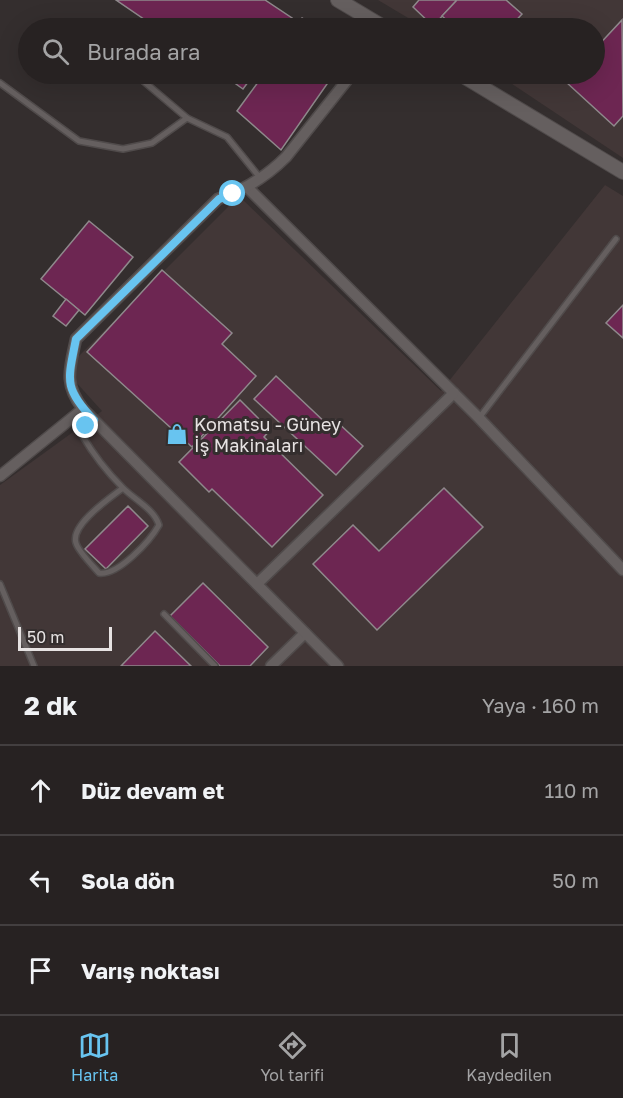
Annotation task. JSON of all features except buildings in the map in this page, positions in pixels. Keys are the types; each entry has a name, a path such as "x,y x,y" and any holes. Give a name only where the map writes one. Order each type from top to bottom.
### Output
{"street":[{"path":"338,0 368,18"},
{"path":"332,664 305,633 94,420 76,399 69,380 70,361 76,339 219,199 261,179 286,157 344,84"},
{"path":"477,84 623,172"},
{"path":"247,187 479,418 623,570"},
{"path":"257,584 454,393"},
{"path":"0,476 84,409"},
{"path":"271,666 305,633"}],"lane":[{"path":"0,83 80,141 123,149 152,143 187,118"},
{"path":"147,84 187,118 227,137 261,179"},
{"path":"479,418 616,239"},
{"path":"94,420 86,426 82,435 123,488 157,517 159,525 152,537 117,569 106,574 99,573 76,544 76,534 83,522 123,488"},
{"path":"0,584 34,666"},
{"path":"164,614 215,666"}],"shaded area":[{"path":"378,0 623,0 623,158 512,84 605,84 605,18 408,18"},
{"path":"605,185 623,196 623,666 0,666 0,485 102,411 65,370 239,196 441,391"}],"place":[{"name":"Komatsu - Güney İş Makinaları","path":"177,434"}],"route":[{"path":"86,426 94,420 76,399 69,380 70,361 76,339 219,199 233,194"}]}
